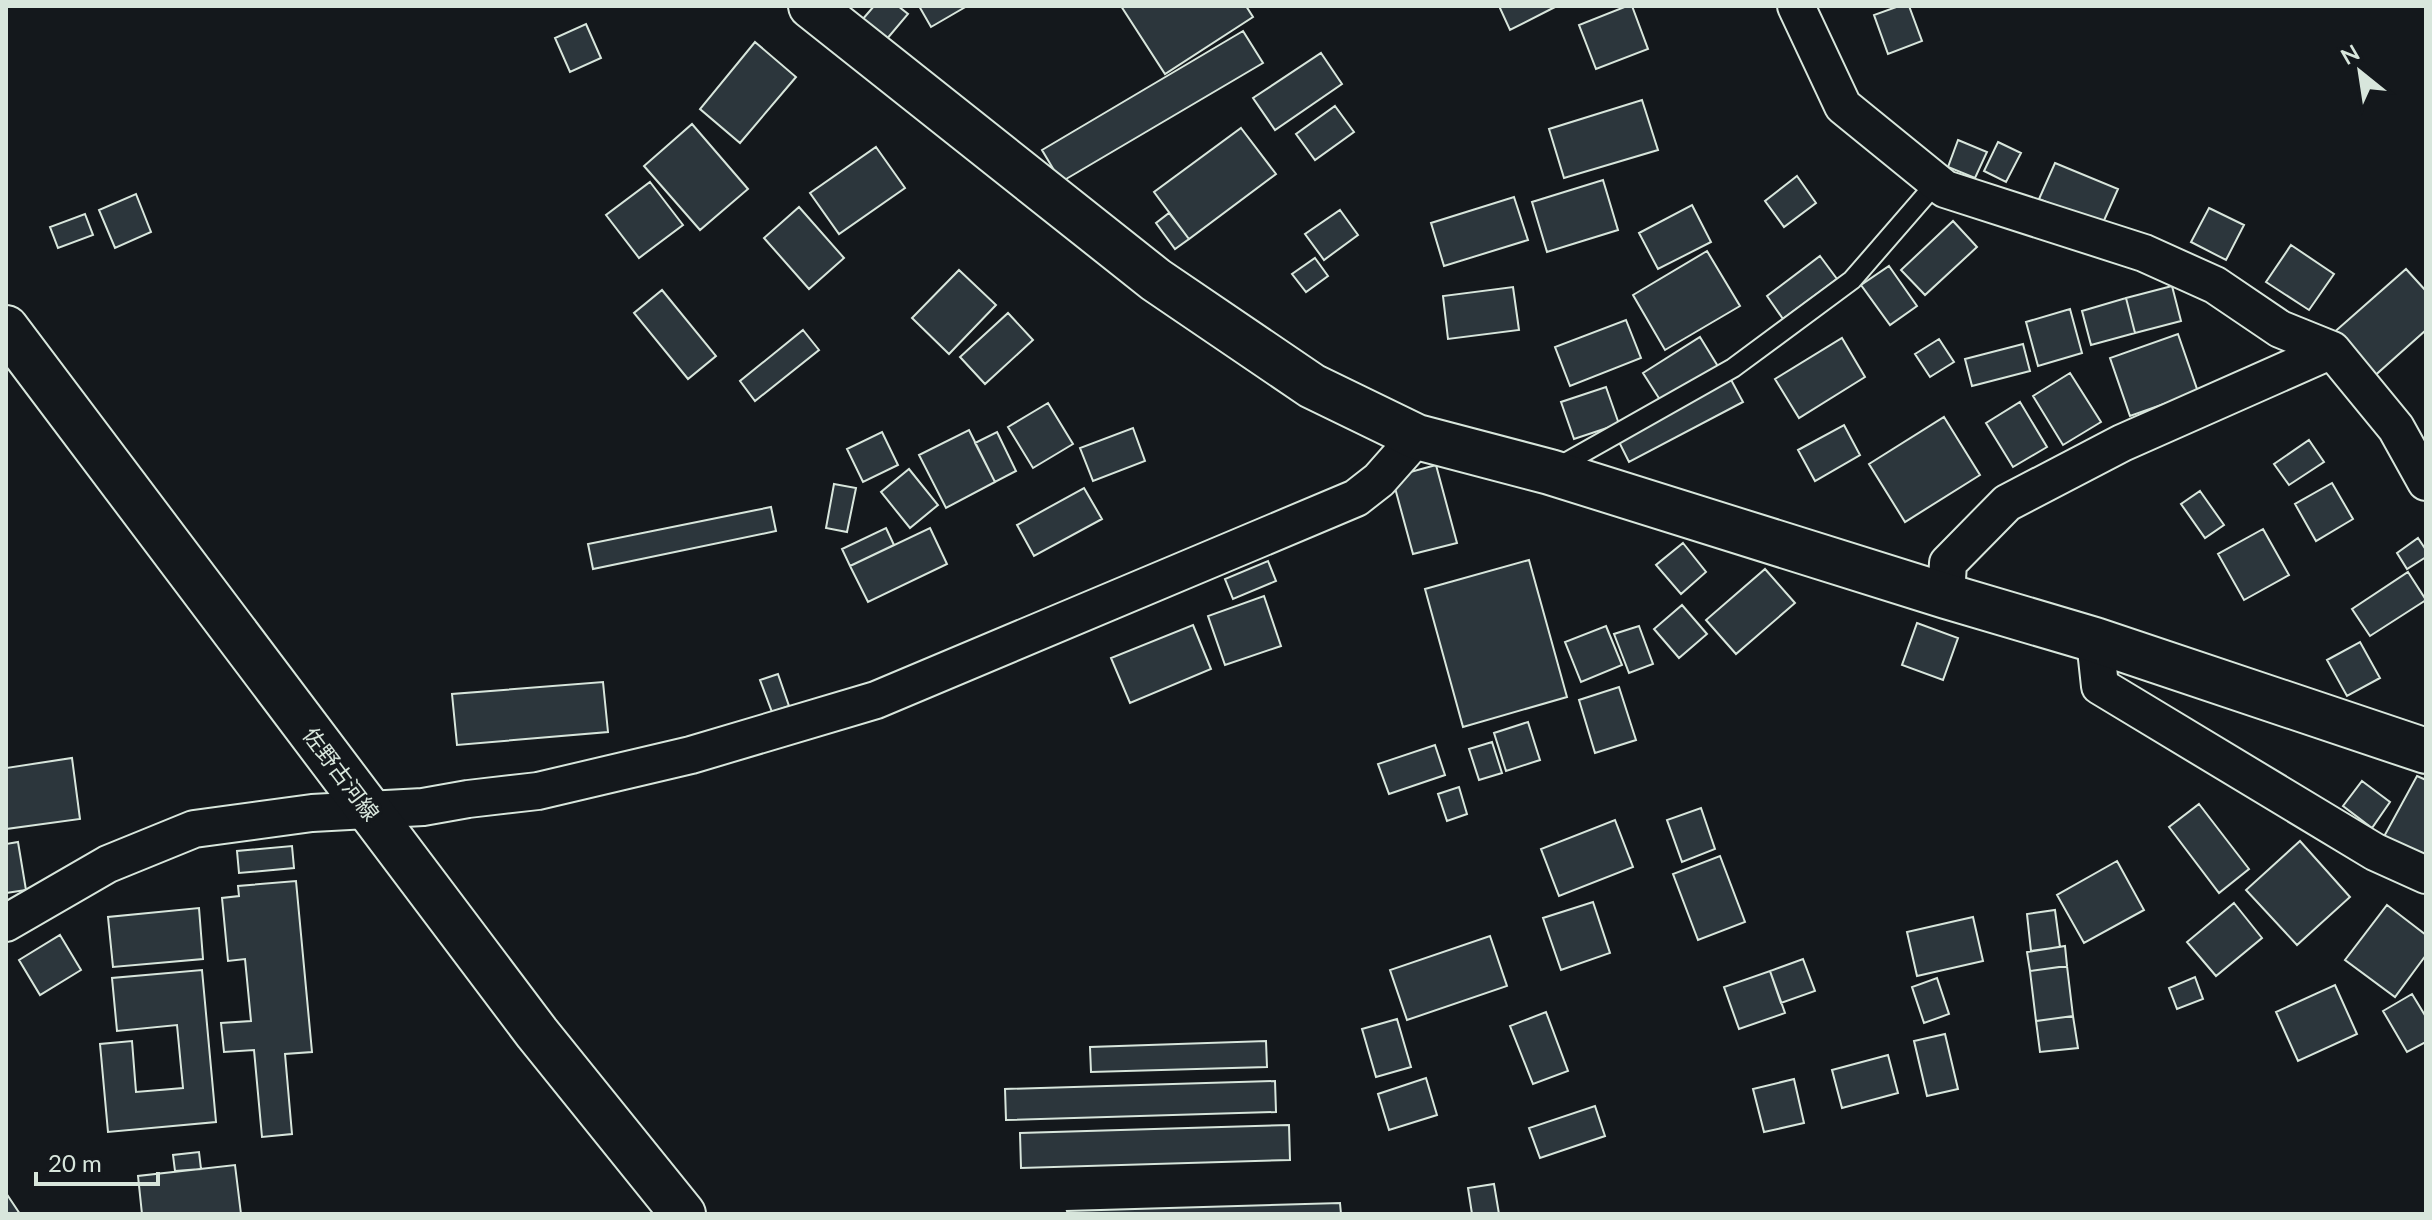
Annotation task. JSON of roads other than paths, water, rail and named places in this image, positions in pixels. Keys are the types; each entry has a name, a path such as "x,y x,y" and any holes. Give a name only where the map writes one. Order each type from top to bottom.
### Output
{"street":[{"path":"811,6 1156,280 1312,386 1417,437 1550,472 2095,640 2426,751"},
{"path":"1796,6 1843,106 1945,189 2144,253 2215,285 2280,329 2332,350 2396,428 2426,482"},
{"name":"佐野古河線","path":"6,328 546,1045 683,1214"},
{"path":"1946,596 1948,563 2007,503 2122,443 2332,350"},
{"path":"6,923 108,864 194,829 312,813 423,807 538,791 691,755 876,700 1356,498 1379,480 1417,437"},
{"path":"2095,640 2100,686 2375,852 2426,875"}],"lane":[{"path":"1550,472 1733,368 1852,280 1937,182"}]}
